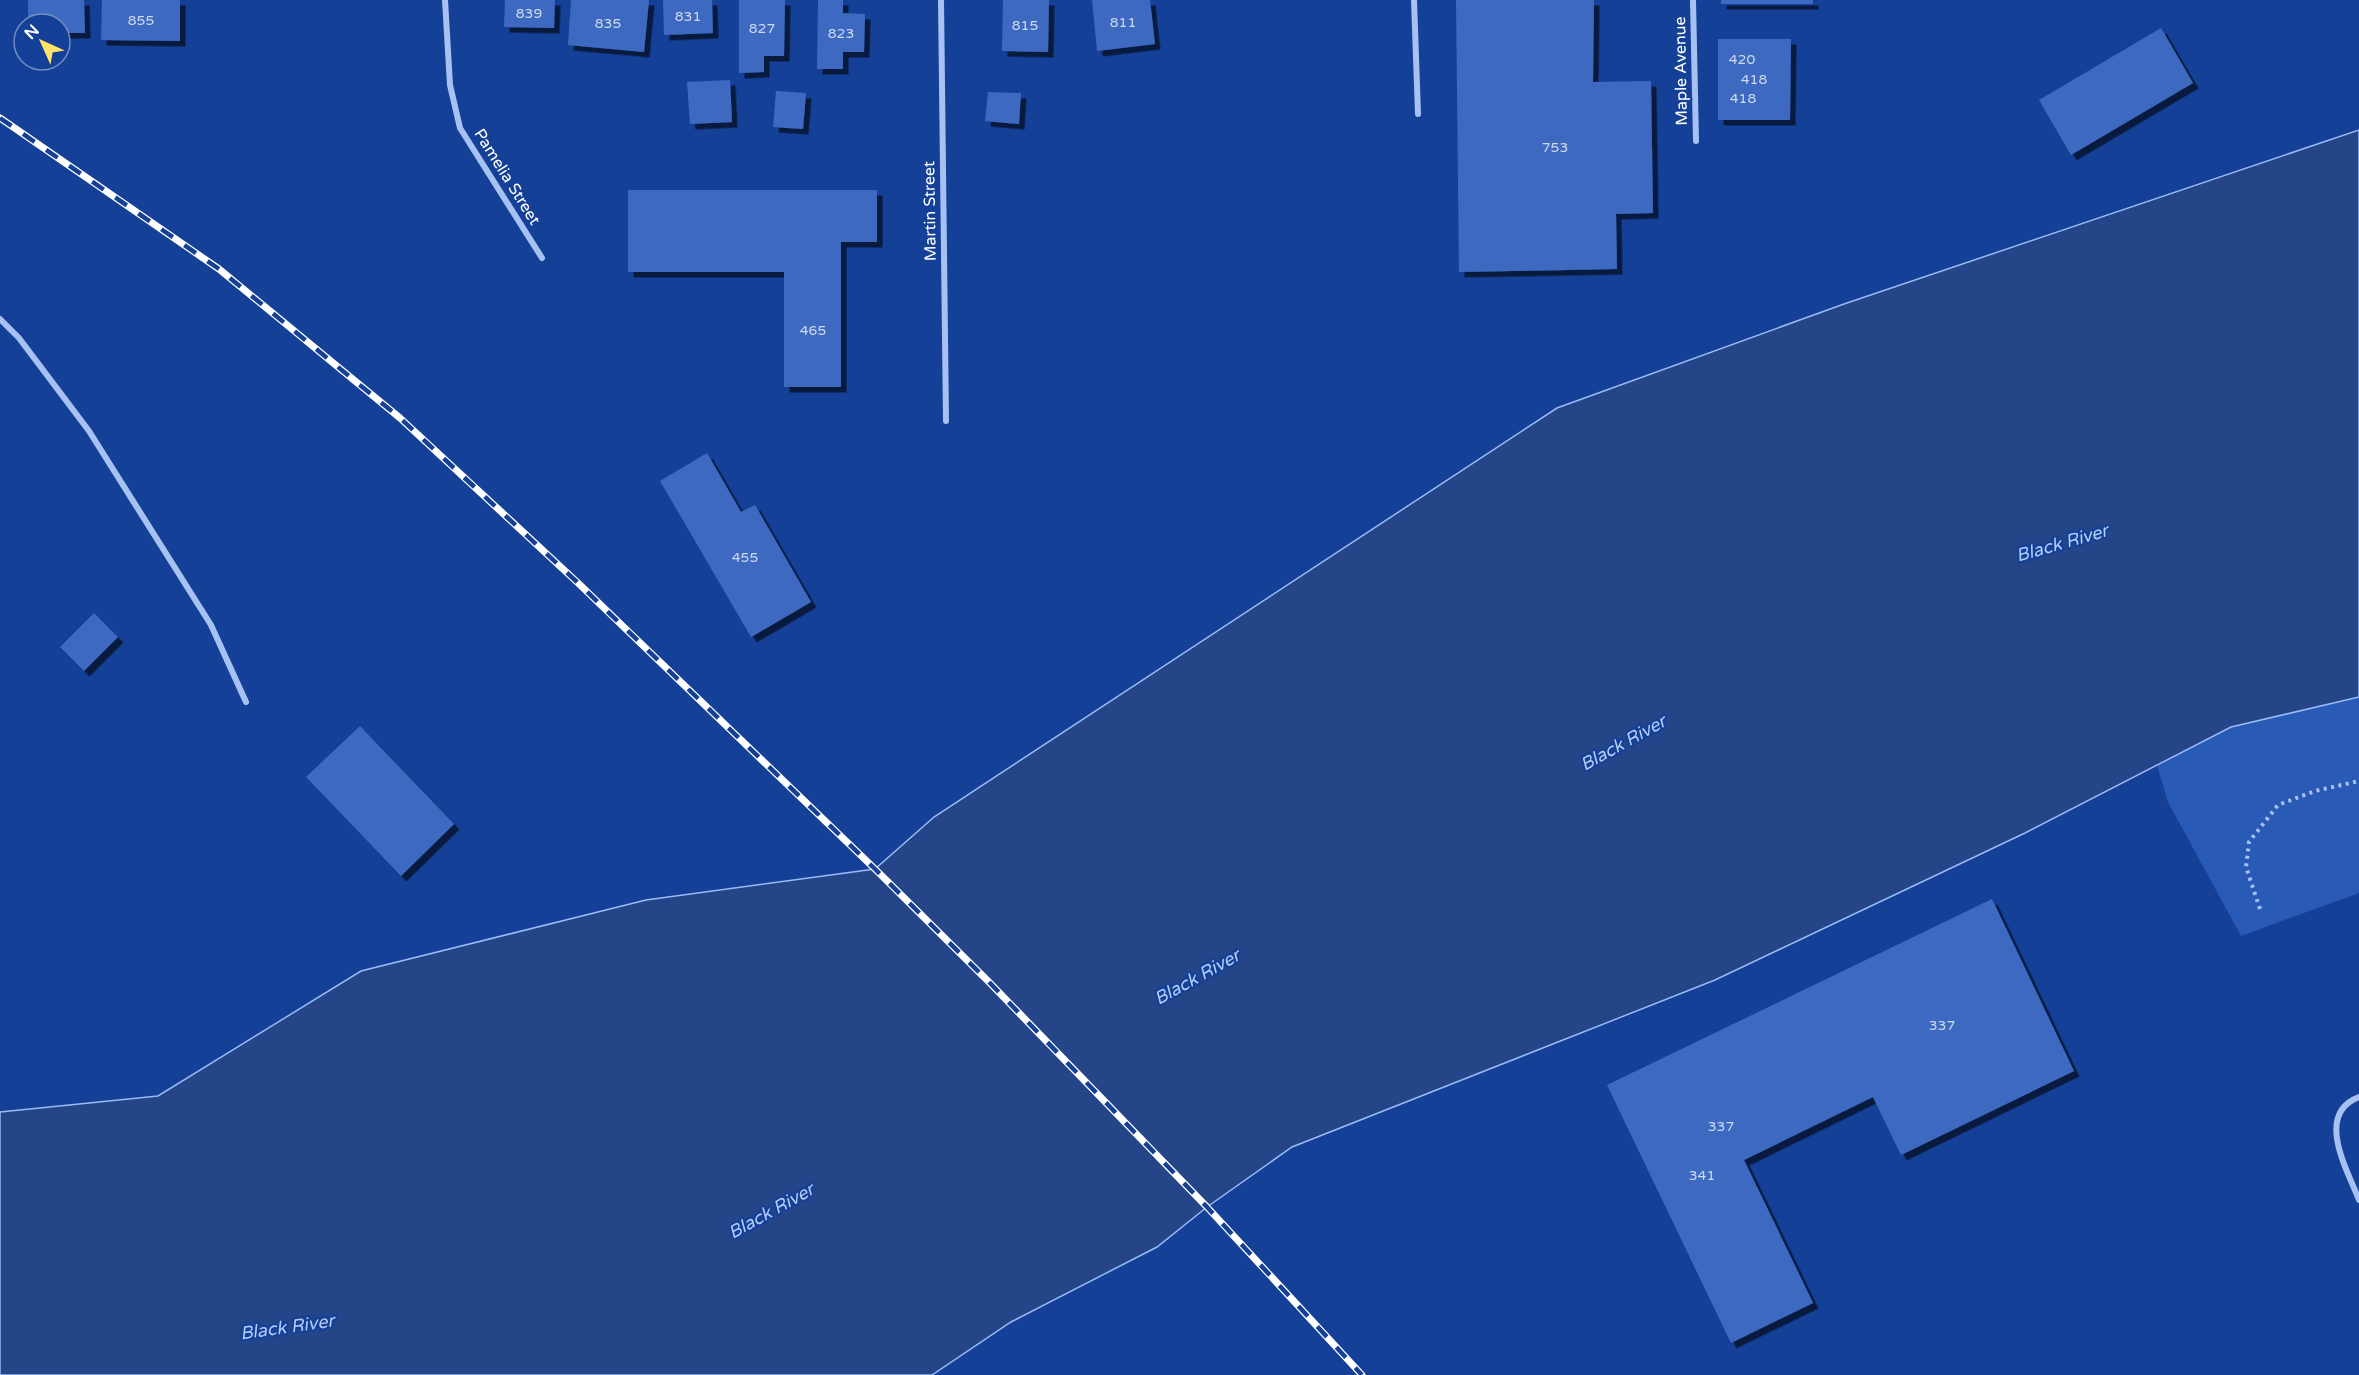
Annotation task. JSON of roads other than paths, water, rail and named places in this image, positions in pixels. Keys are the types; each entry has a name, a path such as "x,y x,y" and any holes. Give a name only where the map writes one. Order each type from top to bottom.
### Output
{"street":[{"name":"Pamelia Street","path":"445,0 450,85 460,128 542,258"},
{"name":"Martin Street","path":"941,0 946,421"},
{"path":"1414,0 1418,114"},
{"name":"Maple Avenue","path":"1693,0 1696,141"},
{"path":"0,319 20,338 89,431 211,625 246,702"},
{"path":"2359,1097 2352,1100 2342,1110 2336,1127 2336,1142 2359,1200"}],"water":[{"name":"Black River","path":"2359,130 2359,697 2231,727 2025,833 1715,980 1292,1147 1207,1207 1157,1247 1011,1322 932,1375 0,1375 0,1112 158,1096 361,971 646,900 875,869 934,817 1557,408 1844,304"}],"railway":[{"path":"0,118 219,269 400,418 577,582 989,982 1207,1207 1362,1375"}]}
